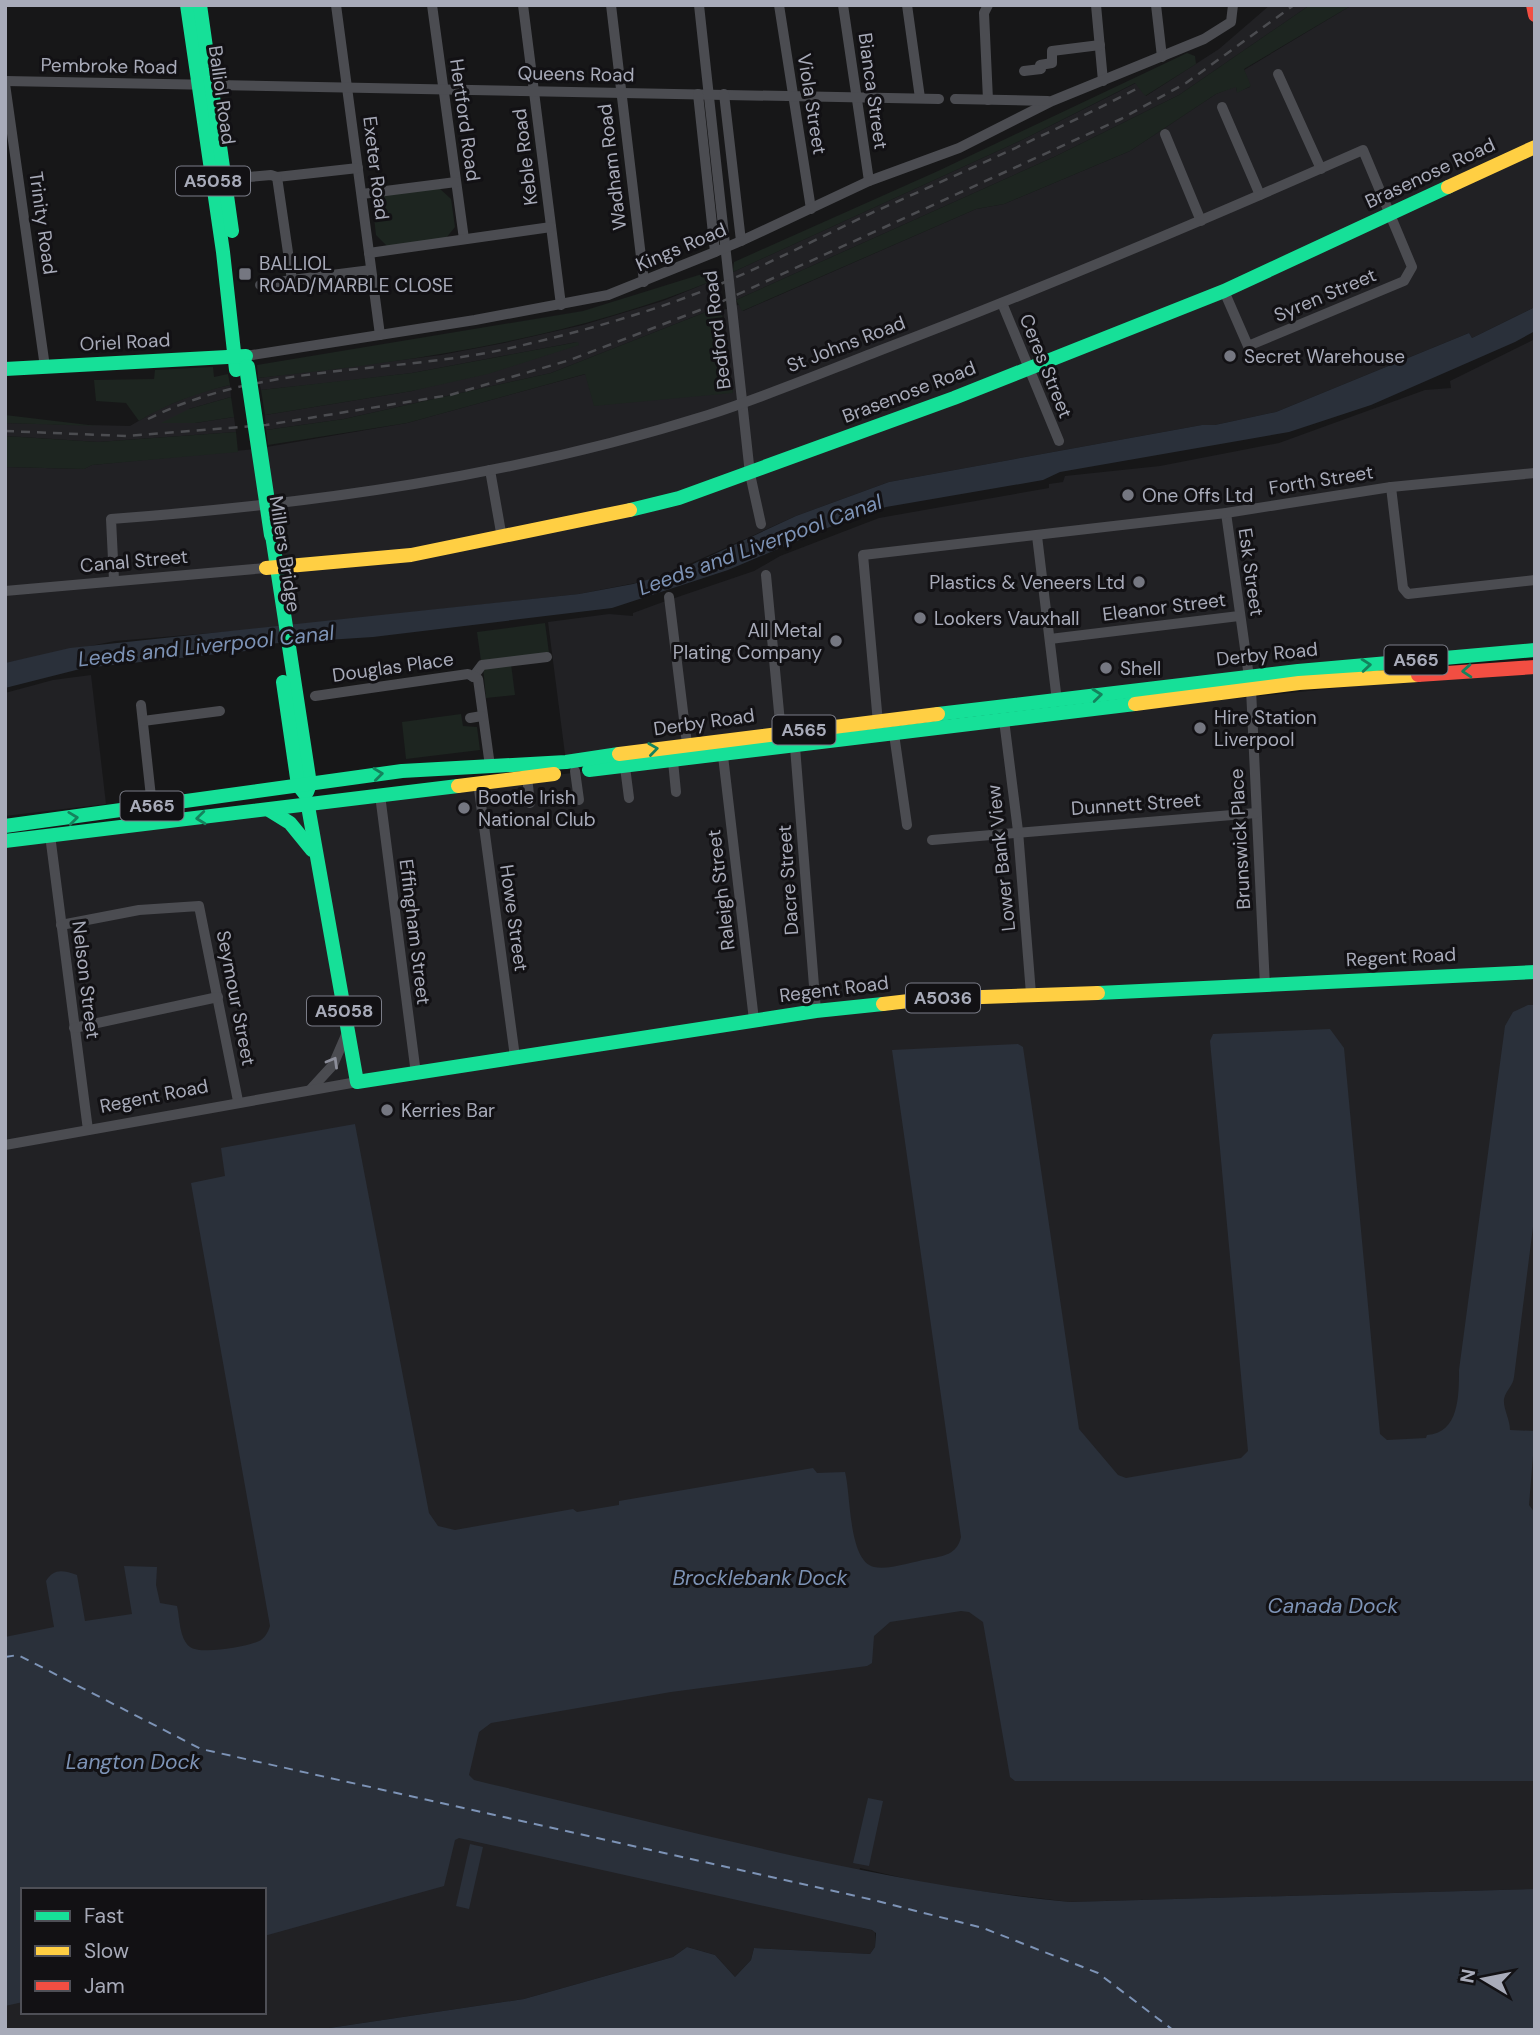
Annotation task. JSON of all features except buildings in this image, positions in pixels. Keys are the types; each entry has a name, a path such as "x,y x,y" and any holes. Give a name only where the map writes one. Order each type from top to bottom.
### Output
{"main road":[{"name":"Balliol Road","path":"187,5 206,85"},
{"name":"Balliol Road","path":"200,5 206,85 241,363"},
{"path":"1533,5 1535,15"},
{"name":"Brasenose Road","path":"272,573 411,555 502,538 679,498 750,474 1224,291 1535,147"},
{"name":"Oriel Road","path":"5,369 241,363"},
{"name":"Millers Bridge","path":"241,363 305,792 357,1082"},
{"name":"Derby Road","path":"5,841 269,810 305,792 402,771 566,762 687,744 1058,701 1529,652"},
{"name":"Derby Road","path":"5,826 257,794 305,792 380,795 723,756 1004,720 1250,683 1535,667"},
{"path":"269,810 290,822 304,836 317,858"},
{"name":"Regent Road","path":"357,1082 754,1020 926,999 1265,987 1381,978 1535,972"}],"street":[{"name":"Exeter Road","path":"336,5 380,335"},
{"name":"Hertford Road","path":"432,5 464,239"},
{"name":"Keble Road","path":"523,5 561,305"},
{"name":"Wadham Road","path":"611,5 644,282"},
{"name":"Bedford Road","path":"699,5 750,474 761,524"},
{"name":"Viola Street","path":"779,5 811,209"},
{"name":"Bianca Street","path":"843,5 869,181"},
{"path":"906,5 920,98"},
{"path":"988,5 984,13 988,100"},
{"path":"1096,5 1102,80 1217,31 1231,22 1233,9"},
{"path":"1156,5 1161,57"},
{"path":"1024,71 1041,69 1040,65 1052,63 1052,46 1100,45"},
{"path":"1278,74 1321,169"},
{"name":"Kings Road","path":"241,363 380,335 608,295 741,241 869,181 959,148 1052,101 1102,80"},
{"name":"Pembroke Road","path":"5,82 206,85"},
{"name":"Trinity Road","path":"5,82 45,367"},
{"name":"Queens Road","path":"206,85 939,99"},
{"name":"Bedford Road","path":"698,94 715,252"},
{"path":"724,94 741,241"},
{"path":"955,99 1052,101"},
{"path":"1222,107 1260,195"},
{"path":"1166,134 1201,221"},
{"name":"St Johns Road","path":"114,580 111,519 249,509 490,470 707,415 1002,303 1201,221 1363,150 1391,214"},
{"path":"249,177 277,177 358,168"},
{"path":"277,177 292,280"},
{"path":"362,194 456,182"},
{"name":"Syren Street","path":"1224,291 1248,346 1404,281 1412,267 1391,214"},
{"path":"369,253 551,227"},
{"path":"260,285 371,270"},
{"name":"Ceres Street","path":"1002,303 1059,441"},
{"path":"490,470 502,538"},
{"name":"Forth Street","path":"878,723 863,555 1226,513 1391,487 1535,474"},
{"path":"1391,487 1403,588 1408,594 1535,580"},
{"name":"Esk Street","path":"1226,513 1250,683"},
{"path":"1037,536 1058,701"},
{"name":"Canal Street","path":"5,591 114,580 272,573"},
{"path":"766,575 781,733"},
{"path":"668,597 687,744"},
{"name":"Eleanor Street","path":"1050,639 1240,616"},
{"path":"473,677 482,665 547,657"},
{"name":"Douglas Place","path":"315,696 468,674 478,679 490,766"},
{"name":"Brunswick Place","path":"1250,683 1265,987"},
{"path":"141,705 152,806"},
{"path":"143,721 220,711"},
{"path":"470,718 482,716"},
{"name":"Lower Bank View","path":"1004,720 1018,831 1031,994"},
{"path":"894,734 907,825"},
{"name":"Dacre Street","path":"795,747 816,1011"},
{"name":"Raleigh Street","path":"723,756 754,1020"},
{"path":"673,761 676,792"},
{"path":"625,767 629,798"},
{"path":"575,771 579,800"},
{"path":"527,777 530,803"},
{"name":"Howe Street","path":"478,782 515,1058"},
{"name":"Effingham Street","path":"380,795 416,1073"},
{"name":"Dunnett Street","path":"932,841 1018,831 1256,813"},
{"name":"Nelson Street","path":"50,835 88,1130"},
{"name":"Seymour Street","path":"61,925 196,904 201,908 239,1101"},
{"path":"74,1028 218,997"},
{"path":"310,1090 333,1065 348,1029"},
{"name":"Regent Road","path":"5,1145 357,1082"}],"shaded area":[{"path":"1270,5 1310,5 1179,95 1054,157 736,300 733,272 1024,139 1136,83 1146,96 1219,49"},
{"path":"1310,5 1352,5 1244,69 1251,86 1237,93 1236,87 1216,94 1130,151 1004,204 976,209 742,311 736,300 1054,157 1179,95"},
{"path":"1352,5 1535,5 1535,307 1472,338 1469,333 1276,412 889,482 796,516 656,579 579,594 259,629 115,641 5,663 5,467 84,469 92,465 255,449 407,423 586,374 733,393 723,310 741,304 743,311 976,209 1004,204 1130,151 1216,94 1236,86 1237,92 1250,87 1244,70"},
{"path":"1187,53 1195,56 1196,64 1145,96 1135,83 1024,139 733,272 734,262 938,171"},
{"path":"439,188 451,199 455,227 446,238 387,246 376,235 373,207 382,196"},
{"path":"715,270 717,279 662,300 549,332 434,355 258,378 257,365 583,311"},
{"path":"717,279 721,306 551,373 344,419 266,430 265,415 412,391 577,342 412,373 345,381 261,390 258,378 441,355 504,343 583,325 663,301"},
{"path":"721,306 733,393 594,406 585,374 407,423 268,445 266,430 344,419 551,373"},
{"path":"1535,339 1535,650 566,762 548,622 609,614 633,616 633,613 754,571 780,556 879,518 1049,488 1049,484 1063,482 1065,476 1160,466 1279,443 1425,390 1451,388 1450,381"},
{"path":"578,342 579,345 488,374 412,391 265,415 261,390 412,373"},
{"path":"213,367 214,377 228,374 230,385 183,399 139,421 126,403 96,401 94,380 154,379 155,370"},
{"path":"230,385 231,397 189,409 195,423 234,417 236,432 98,442 5,436 5,423 130,426 159,409 200,392"},
{"path":"231,397 234,417 195,423 161,423 189,409"},
{"path":"5,415 97,426 5,423"},
{"path":"236,432 238,452 92,465 84,469 5,467 5,436 98,442"},
{"path":"545,623 549,653 481,661 477,632"},
{"path":"511,664 515,695 486,698 483,667"},
{"path":"1535,667 1535,1889 1070,1902 937,1886 860,1868 848,1924 875,1931 875,1947 870,1954 754,1948 751,1960 735,1977 715,1955 687,1947 673,1957 524,1999 316,2030 5,2030 5,841 880,736"},
{"path":"91,675 106,804 5,816 5,693 53,680"},
{"path":"461,714 463,726 477,727 480,750 406,759 402,722"}],"water":[{"name":"Leeds and Liverpool Canal","path":"1535,307 1535,331 1515,342 1371,405 1289,432 1060,472 1043,480 886,507 851,518 728,570 612,608 373,637 265,644 246,651 84,668 5,688 5,663 70,648 579,594 633,584 678,571 796,516 889,482 1276,412 1469,333 1472,338"},
{"path":"1528,1005 1535,1005 1535,1211 1514,1377 1504,1403 1510,1430 1535,1431 1529,1505 1535,1513 1535,1781 1015,1781 1010,1777 983,1622 969,1612 961,1611 890,1622 874,1636 872,1663 867,1666 671,1692 491,1723 479,1732 469,1775 474,1780 490,1784 851,1868 924,1882 1070,1902 1535,1889 1535,2030 316,2030 524,1999 673,1957 687,1947 715,1955 735,1977 751,1960 754,1948 870,1954 875,1947 876,1933 872,1930 459,1838 455,1840 444,1886 266,1935 266,1888 21,1888 21,2002 5,2006 5,1637 54,1627 46,1581 59,1571 77,1575 85,1621 132,1614 124,1566 157,1567 156,1585 160,1603 177,1606 180,1628 190,1647 204,1650 225,1649 255,1643 264,1637 270,1626 191,1183 225,1176 221,1148 355,1124 429,1513 438,1526 455,1530 573,1509 577,1512 619,1505 619,1501 813,1468 817,1473 845,1472 852,1526 859,1553 874,1567 887,1567 949,1554 956,1548 961,1537 892,1050 1018,1044 1023,1047 1079,1429 1118,1475 1126,1478 1241,1458 1248,1451 1210,1041 1213,1034 1330,1029 1344,1048 1380,1434 1387,1440 1426,1438 1427,1435 1446,1428 1455,1412 1505,1026 1513,1012"},
{"path":"868,1798 883,1801 869,1866 853,1863"},
{"path":"470,1844 483,1847 469,1909 456,1906"}],"ferry route":[{"path":"5,1657 18,1655 201,1749 869,1899 983,1928 1098,1973 1173,2030"}],"railway":[{"path":"5,431 126,436 266,425 450,395 570,360 721,302 1121,119 1186,83 1294,5"},
{"path":"148,419 191,401 236,388 328,372 469,356 570,333 652,309 750,271 1140,87"}],"traffic: fast":[{"path":"187,5 223,252 236,370"},
{"path":"200,5 232,231"},
{"path":"630,510 679,498 954,398 1224,291 1448,187"},
{"path":"5,369 246,356"},
{"path":"247,367 272,535"},
{"path":"272,535 310,784 307,792"},
{"path":"938,714 1298,671 1535,650"},
{"path":"283,682 298,785 305,794"},
{"path":"589,770 1135,704"},
{"path":"5,826 402,771 566,762 619,754"},
{"path":"5,841 458,786"},
{"path":"308,806 357,1082 816,1011 883,1004"},
{"path":"269,810 290,823 312,850"},
{"path":"1098,993 1535,972"}],"traffic: slow":[{"path":"1448,187 1535,147"},
{"path":"266,568 411,555 630,510"},
{"path":"1135,704 1299,683 1418,675"},
{"path":"619,754 938,714"},
{"path":"458,786 554,774"},
{"path":"883,1004 926,999 1098,993"}],"traffic: jam":[{"path":"1533,5 1535,15"},
{"path":"1418,675 1535,667"}],"place":[{"name":"BALLIOL ROAD/MARBLE CLOSE","path":"245,274"},
{"name":"Secret Warehouse","path":"1230,356"},
{"name":"One Offs Ltd","path":"1128,495"},
{"name":"Plastics & Veneers Ltd","path":"1139,582"},
{"name":"Lookers Vauxhall","path":"920,618"},
{"name":"All Metal Plating Company","path":"836,641"},
{"name":"Shell","path":"1106,668"},
{"name":"Hire Station Liverpool","path":"1200,728"},
{"name":"Bootle Irish National Club","path":"464,808"},
{"name":"Kerries Bar","path":"387,1110"}],"water label":[{"name":"Brocklebank Dock","path":"760,1578"},
{"name":"Canada Dock","path":"1333,1606"},
{"name":"Langton Dock","path":"133,1762"}]}
